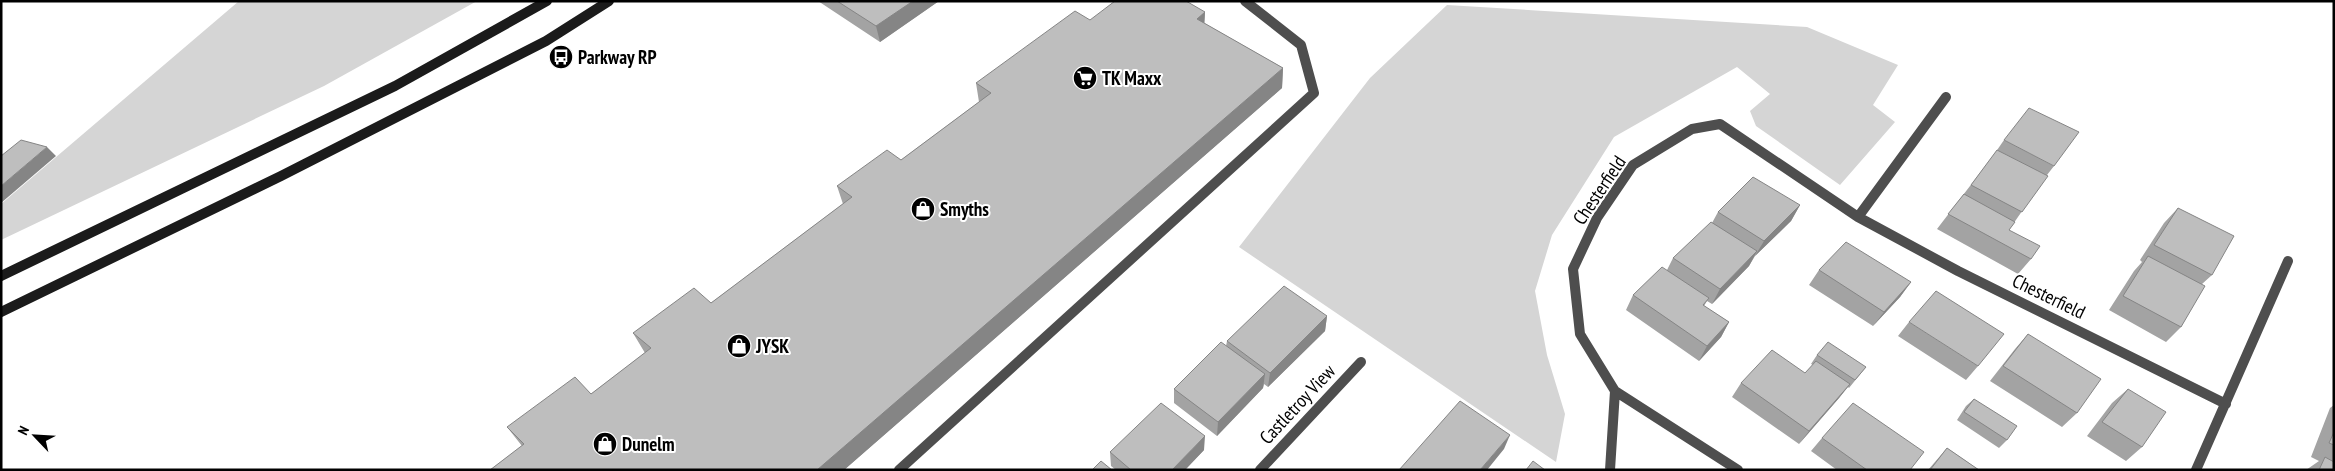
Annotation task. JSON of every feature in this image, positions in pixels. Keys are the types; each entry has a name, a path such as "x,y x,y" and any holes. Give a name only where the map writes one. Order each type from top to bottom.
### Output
{"main road":[{"path":"1,276 395,86 547,1"},
{"path":"1,312 281,176 546,41 609,1"}],"street":[{"path":"899,470 1314,93 1301,45 1245,1"},
{"path":"1858,217 1946,96"},
{"name":"Chesterfield","path":"1738,470 1615,391 1580,334 1573,269 1596,218 1633,165 1692,129 1720,124 1858,217 1958,271 2226,404"},
{"path":"2196,470 2288,261"},
{"name":"Castletroy View","path":"1260,470 1361,362"},
{"path":"1610,470 1615,391"}],"shaded area":[{"path":"239,1 477,1 324,86 1,240 1,204"},
{"path":"1447,5 1807,27 1898,65 1873,105 1895,122 1840,185 1756,126 1750,111 1770,94 1737,67 1614,137 1552,235 1535,291 1547,355 1565,414 1556,462 1239,247 1370,78"}],"building":[{"path":"837,1 913,1 876,26"},
{"path":"1115,1 1186,1 1205,12 1197,19 1283,68 817,470 490,470 524,444 507,427 575,377 591,394 651,348 633,333 694,288 711,303 852,197 837,186 887,150 901,160 991,93 976,83 1075,11 1090,20"},
{"path":"2029,108 2079,132 2054,166 2004,140"},
{"path":"21,140 47,147 1,186 1,156"},
{"path":"1997,150 2048,176 2022,212 1971,185"},
{"path":"1753,177 1800,205 1764,241 1718,212"},
{"path":"1964,194 2015,222 2009,230 2040,246 2031,259 1948,214"},
{"path":"2178,208 2234,236 2212,275 2154,245"},
{"path":"1711,222 1757,251 1720,289 1673,258"},
{"path":"1846,242 1911,282 1884,312 1819,270"},
{"path":"2148,256 2205,286 2181,327 2123,296"},
{"path":"1662,267 1709,298 1703,305 1729,322 1707,346 1633,295"},
{"path":"1284,286 1327,316 1270,373 1227,341"},
{"path":"1936,291 2004,334 1978,366 1909,322"},
{"path":"2028,334 2101,379 2077,413 2003,366"},
{"path":"1221,342 1265,374 1218,422 1174,389"},
{"path":"1828,342 1866,367 1855,380 1817,355"},
{"path":"1772,350 1805,373 1816,361 1850,384 1809,431 1741,383"},
{"path":"2128,389 2166,412 2142,447 2102,422"},
{"path":"1974,399 2017,426 2007,440 1964,412"},
{"path":"1460,401 1510,435 1480,470 1399,470"},
{"path":"1161,403 1205,436 1172,470 1131,470 1110,452"},
{"path":"1853,403 1924,452 1910,470 1867,470 1822,438"},
{"path":"2334,432 2334,445 2329,443"},
{"path":"1947,448 1979,470 1930,470"},
{"path":"2325,457 2334,462 2334,470 2319,470"},
{"path":"1101,461 1112,470 1092,470"},
{"path":"1533,461 1545,470 1526,470"}],"place":[{"name":"Parkway RP","path":"561,57"},
{"name":"TK Maxx","path":"1085,78"},
{"name":"Smyths","path":"923,209"},
{"name":"JYSK","path":"739,346"},
{"name":"Dunelm","path":"605,444"}]}
